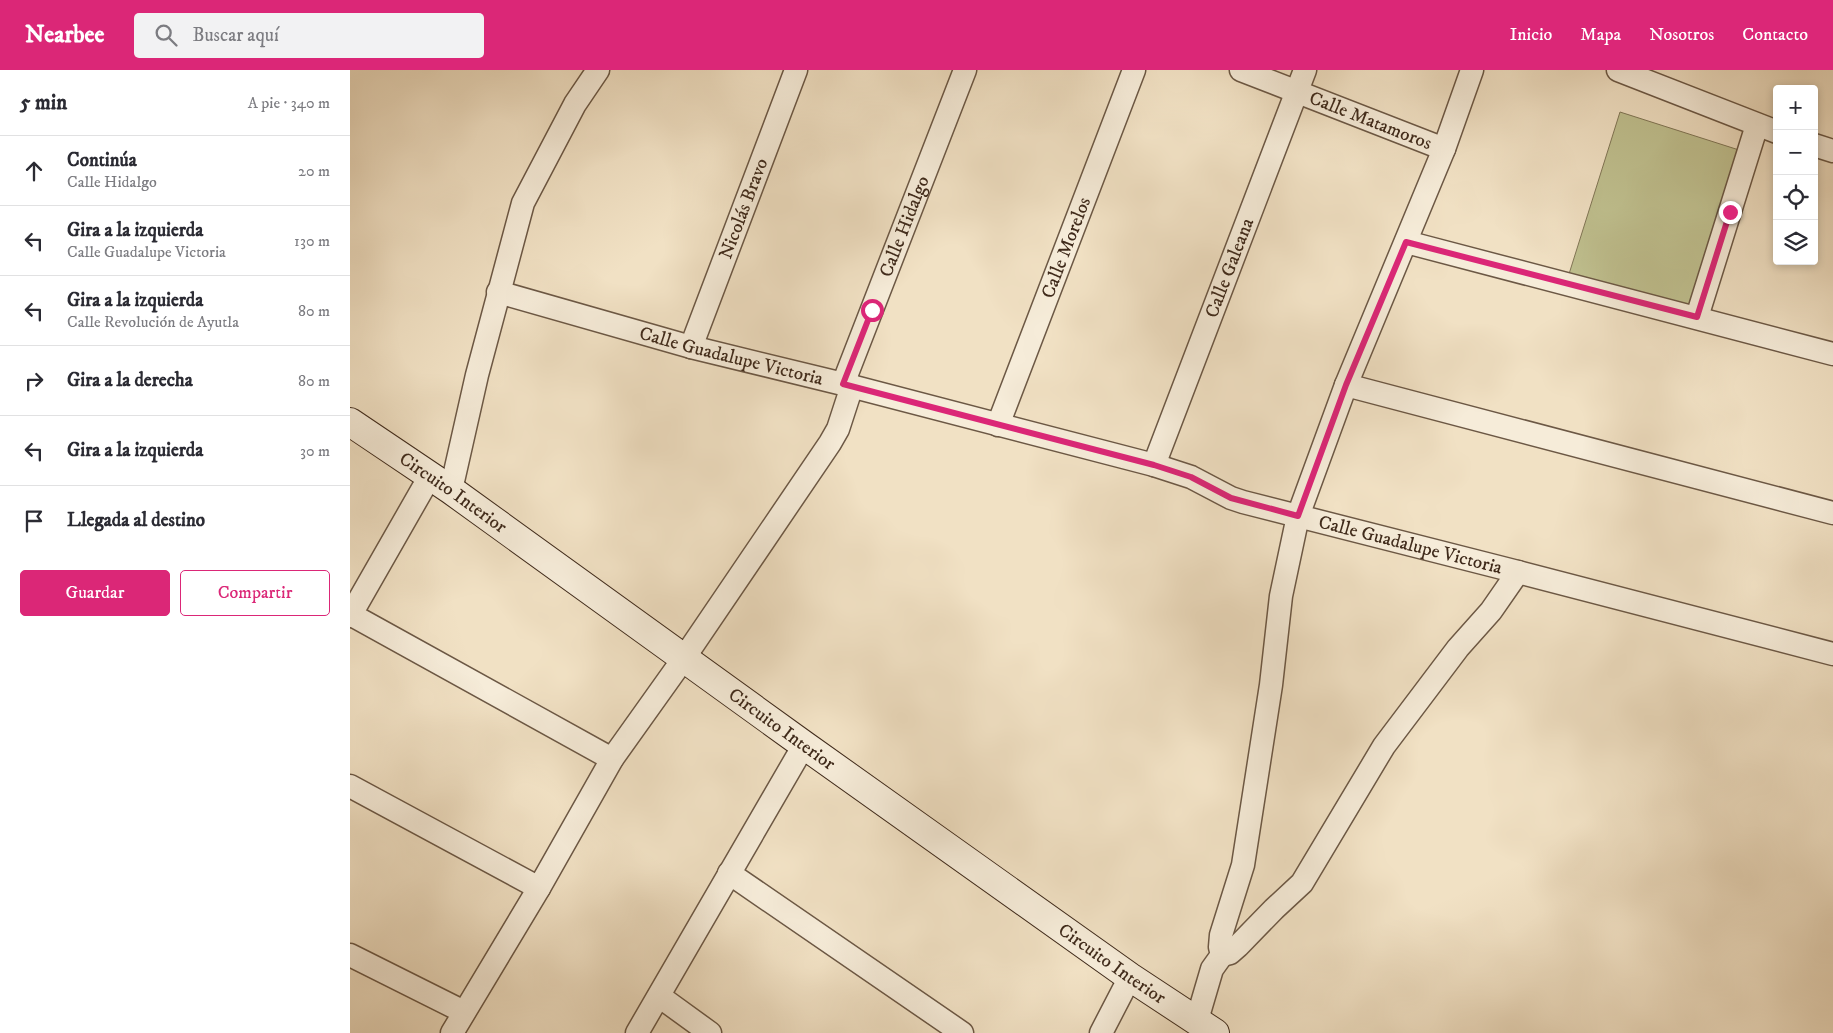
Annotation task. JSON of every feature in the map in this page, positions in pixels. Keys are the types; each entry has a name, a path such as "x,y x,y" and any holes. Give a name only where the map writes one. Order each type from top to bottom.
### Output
{"main road":[{"name":"Circuito Interior","path":"350,422 441,483 1130,977 1206,1026"}],"street":[{"path":"598,70 575,104 523,203 477,375 441,483 350,615 612,758"},
{"name":"Nicolás Bravo","path":"691,347 796,70"},
{"name":"Calle Hidalgo","path":"452,1033 539,888 612,758 684,658 830,443 838,428 847,385 965,70"},
{"name":"Calle Morelos","path":"998,426 1134,70"},
{"name":"Calle Matamoros","path":"1241,70 1444,149"},
{"name":"Calle Galeana","path":"1154,465 1305,70"},
{"path":"1222,955 1220,947 1221,935 1244,864 1271,684 1281,596 1298,516 1346,385 1444,149 1472,70"},
{"path":"1618,70 1767,128 1697,317"},
{"path":"1818,146 1833,152"},
{"path":"1406,242 1833,354"},
{"name":"Calle Guadalupe Victoria","path":"498,292 691,347 847,385 998,426 1154,465 1191,477 1237,500 1833,654"},
{"path":"1346,385 1833,513"},
{"path":"1206,1026 1212,969 1222,955 1230,953 1238,946 1274,908 1302,883 1384,746 1458,648 1491,611 1518,572"},
{"path":"637,1033 804,744"},
{"path":"350,786 539,888"},
{"path":"729,873 962,1033"},
{"path":"350,955 464,1012"},
{"path":"1100,1033 1130,977"},
{"path":"659,996 710,1033"}],"green space":[{"path":"1620,112 1739,150 1689,312 1569,274"}],"route":[{"path":"872,310 843,384 998,426 1154,465 1191,477 1231,498 1298,516 1346,385 1406,242 1697,317 1730,212"}]}
